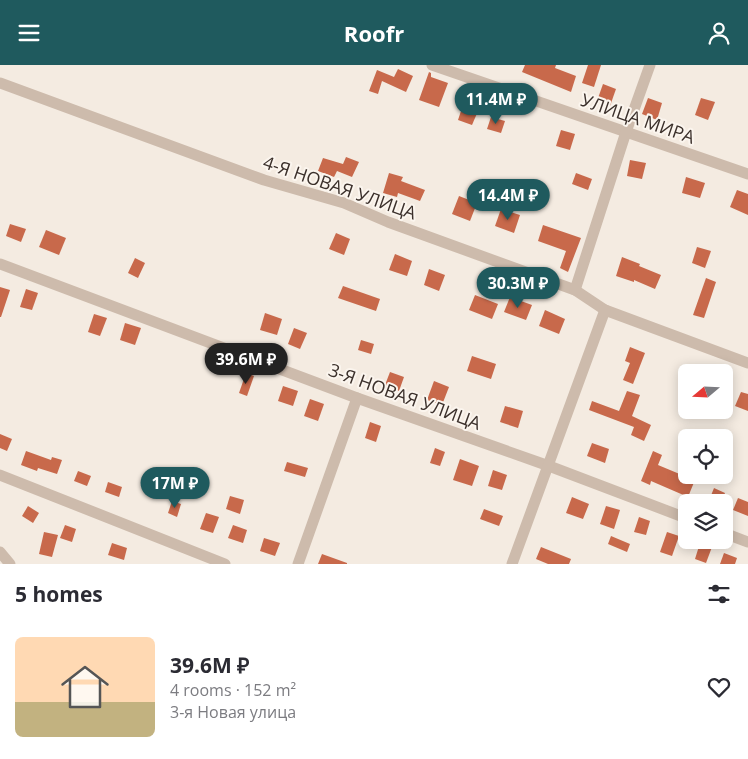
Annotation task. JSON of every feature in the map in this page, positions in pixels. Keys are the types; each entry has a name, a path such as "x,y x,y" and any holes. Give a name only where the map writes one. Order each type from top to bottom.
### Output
{"street":[{"name":"УЛИЦА МИРА","path":"432,65 748,174"},
{"path":"575,290 626,132 650,65"},
{"name":"4-Я НОВАЯ УЛИЦА","path":"0,83 264,180 344,203 388,222 575,290 604,310 748,363"},
{"name":"3-Я НОВАЯ УЛИЦА","path":"0,264 357,398 549,466 678,515"},
{"path":"512,564 604,310"},
{"path":"298,564 357,398"},
{"path":"0,475 225,564"},
{"path":"733,536 748,542"},
{"path":"0,552 10,564"}],"building":[{"path":"525,65 556,65 555,68 576,76 571,92 522,72"},
{"path":"588,65 601,65 594,87 582,83"},
{"path":"398,69 413,76 406,92 382,81 378,94 369,91 377,70 394,77"},
{"path":"429,72 431,77 448,83 439,107 419,100"},
{"path":"603,84 616,89 610,106 597,101"},
{"path":"648,98 662,103 657,120 642,114"},
{"path":"701,98 715,102 708,120 695,115"},
{"path":"463,105 478,111 472,125 458,120"},
{"path":"491,117 505,121 501,133 487,129"},
{"path":"561,130 575,134 570,150 556,146"},
{"path":"346,157 359,162 352,177 337,171 334,177 318,171 323,158 343,164"},
{"path":"630,160 646,163 642,179 627,176"},
{"path":"389,173 403,177 401,181 425,190 420,201 398,193 397,197 383,193"},
{"path":"576,173 592,179 588,190 572,184"},
{"path":"686,177 705,183 700,198 682,193"},
{"path":"737,190 748,194 748,215 730,207"},
{"path":"459,196 477,203 470,221 452,214"},
{"path":"501,209 520,215 514,233 495,226"},
{"path":"10,224 26,229 21,242 6,236"},
{"path":"543,225 581,238 568,272 560,268 566,251 538,241"},
{"path":"46,230 66,238 59,255 39,247"},
{"path":"336,233 350,239 344,255 329,249"},
{"path":"697,247 711,251 705,268 692,263"},
{"path":"395,254 412,261 407,276 389,270"},
{"path":"622,257 661,275 655,289 634,280 634,282 616,276"},
{"path":"135,258 145,263 138,278 128,273"},
{"path":"429,269 445,275 439,291 424,285"},
{"path":"706,278 716,282 704,318 693,315"},
{"path":"343,286 380,299 376,311 338,298"},
{"path":"0,287 10,290 1,317 0,317"},
{"path":"26,289 38,293 32,310 20,307"},
{"path":"475,295 498,304 492,319 469,310"},
{"path":"510,297 532,305 526,320 504,312"},
{"path":"545,310 565,319 559,334 539,326"},
{"path":"265,313 282,319 277,335 260,330"},
{"path":"94,314 107,318 100,336 88,332"},
{"path":"125,323 141,328 135,345 120,340"},
{"path":"294,328 307,333 300,349 288,344"},
{"path":"361,340 374,344 371,354 358,350"},
{"path":"630,347 645,353 633,384 623,380 630,363 625,361"},
{"path":"472,356 496,364 491,379 467,371"},
{"path":"390,372 404,377 399,391 385,385"},
{"path":"246,373 254,376 247,396 239,393"},
{"path":"434,381 449,387 442,405 427,400"},
{"path":"283,386 298,391 293,406 278,401"},
{"path":"627,391 640,395 632,416 651,425 644,441 631,435 634,427 589,410 592,401 619,411"},
{"path":"741,392 748,394 748,411 735,406"},
{"path":"310,399 324,404 318,421 304,416"},
{"path":"505,406 523,411 518,428 500,422"},
{"path":"370,422 381,426 376,442 365,438"},
{"path":"0,434 12,439 7,451 0,448"},
{"path":"592,443 609,449 605,463 587,456"},
{"path":"435,448 445,452 440,466 430,463"},
{"path":"26,451 51,460 52,457 62,460 57,474 38,468 37,471 21,465"},
{"path":"653,451 662,455 658,465 678,473 678,484 693,484 689,494 681,494 651,481 650,485 641,481"},
{"path":"460,459 479,466 472,486 453,480"},
{"path":"287,462 308,468 305,477 284,471"},
{"path":"493,470 507,475 502,490 488,486"},
{"path":"78,471 91,476 87,486 74,481"},
{"path":"108,482 122,487 119,497 105,492"},
{"path":"714,488 725,493 725,494 712,494"},
{"path":"230,496 244,500 240,514 226,509"},
{"path":"572,497 589,504 583,519 566,513"},
{"path":"738,498 748,502 748,516 733,510"},
{"path":"172,501 181,504 177,517 168,513"},
{"path":"28,506 39,513 33,523 22,516"},
{"path":"606,506 620,510 614,529 600,524"},
{"path":"484,509 503,516 499,526 480,519"},
{"path":"206,513 219,517 213,533 200,529"},
{"path":"639,517 650,521 646,535 634,532"},
{"path":"65,525 76,529 72,542 60,538"},
{"path":"233,525 247,530 243,543 228,538"},
{"path":"44,532 58,535 52,557 39,554"},
{"path":"667,532 678,536 672,556 660,552"},
{"path":"611,536 630,544 627,552 608,544"},
{"path":"264,538 280,543 275,556 260,551"},
{"path":"112,543 127,548 124,560 108,555"},
{"path":"541,547 571,559 569,564 548,564 536,559"},
{"path":"698,549 711,549 706,563 695,559"},
{"path":"724,553 737,558 735,564 720,564"},
{"path":"322,554 347,563 347,564 318,564"}]}
